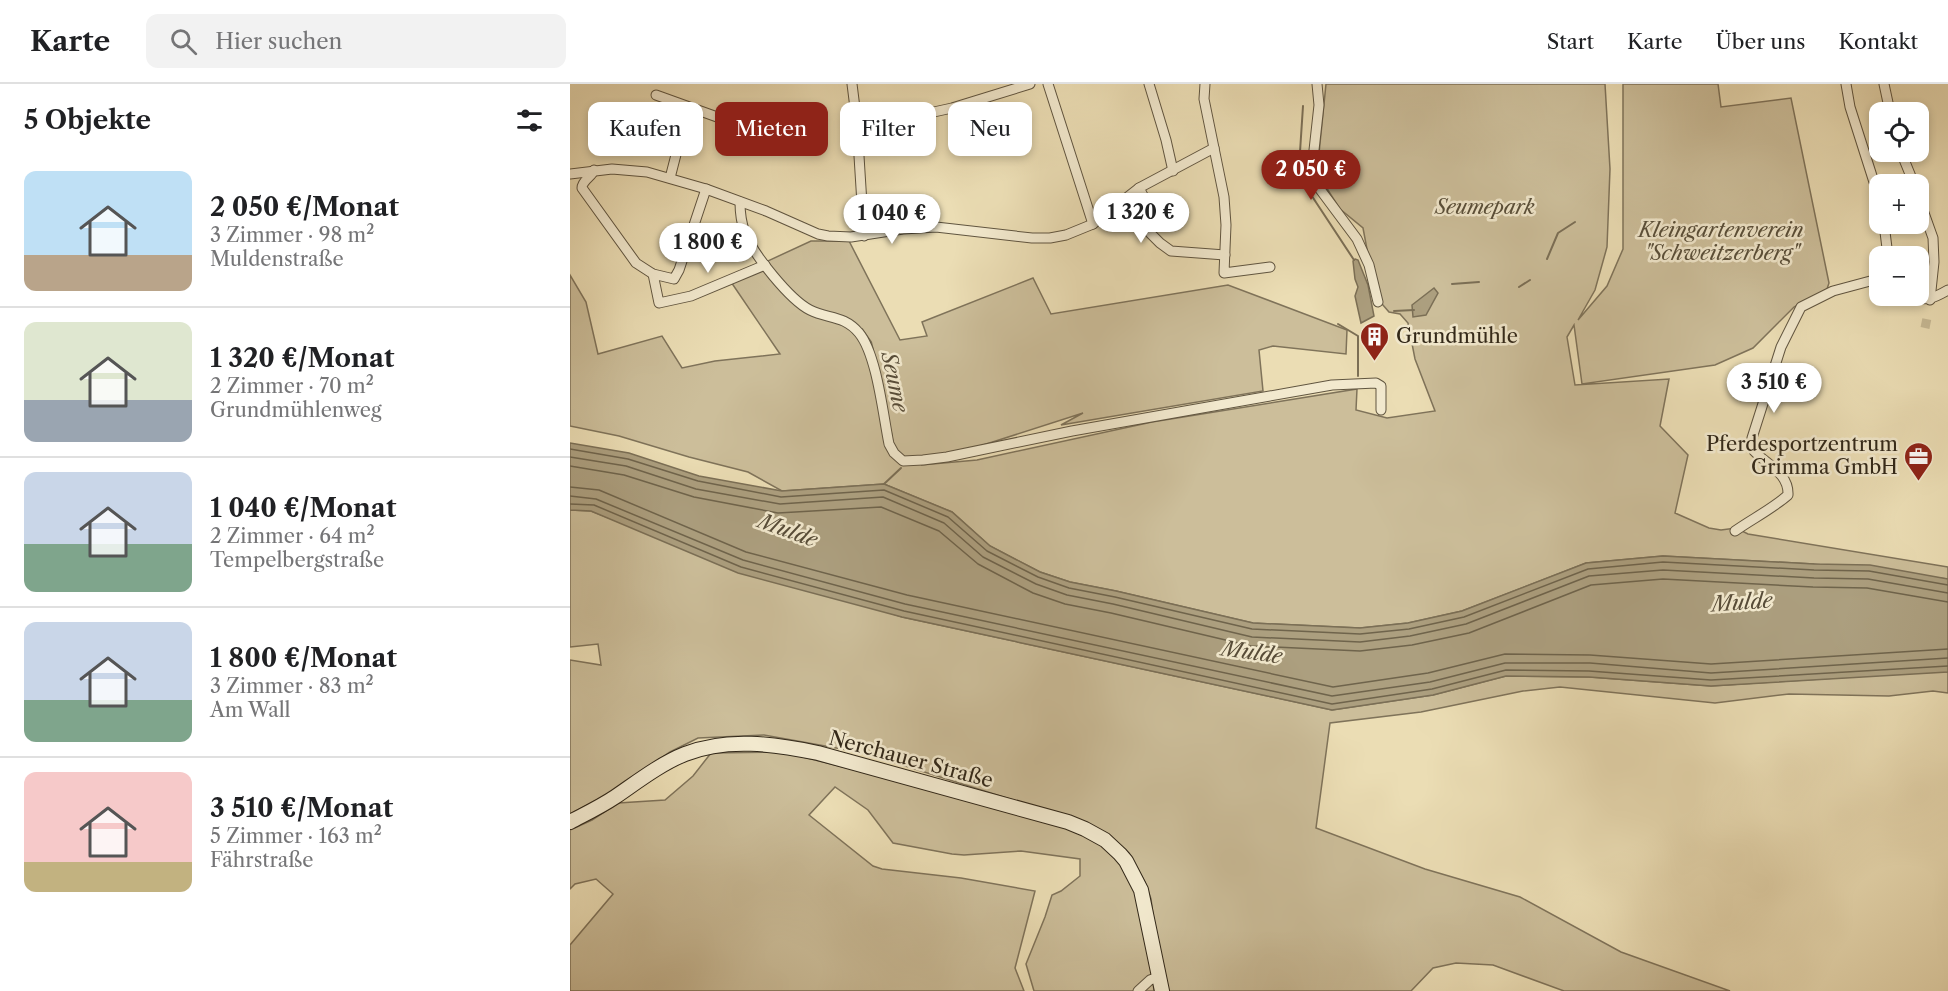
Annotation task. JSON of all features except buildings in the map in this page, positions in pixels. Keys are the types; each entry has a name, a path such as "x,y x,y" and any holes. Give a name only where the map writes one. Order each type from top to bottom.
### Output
{"main road":[{"name":"Nerchauer Straße","path":"570,822 612,799 667,763 705,748 741,744 788,747 863,764 930,785 1068,822 1105,840 1126,861 1141,891 1160,984"}],"street":[{"path":"852,84 854,102"},
{"path":"936,112 1030,84"},
{"path":"1048,84 1093,224"},
{"path":"1149,84 1173,171"},
{"path":"1205,84 1204,99 1224,197 1226,225 1224,273 1270,267"},
{"path":"1317,84 1319,105 1311,168 1316,184 1357,239 1369,265 1378,302"},
{"path":"1846,84 1872,174"},
{"path":"1884,84 1888,102"},
{"path":"656,95 673,102"},
{"path":"570,174 624,169 647,172 706,189 818,234 838,237 936,227 1050,238 1066,235 1093,224 1139,188 1214,148"},
{"path":"670,178 676,156"},
{"path":"859,156 864,236"},
{"path":"594,170 582,185 583,190 636,263 653,274 674,279 706,189"},
{"path":"1139,188 1146,201 1150,233 1160,243 1171,251 1225,255"},
{"path":"740,202 740,217 745,235 765,265 801,305 812,311 840,318 860,334 868,349 873,367 889,444 894,453 903,461 947,457 1072,430 1332,385 1376,383 1381,386 1381,410"},
{"path":"1929,227 1933,238 1934,262 1930,300"},
{"path":"653,274 659,303 691,296 765,265"},
{"path":"1735,531 1778,504 1788,495 1787,482 1783,476 1751,446 1781,347 1801,307 1833,291 1869,281"},
{"path":"1930,300 1948,290"},
{"path":"1138,991 1150,980 1160,984"}],"green space":[{"path":"1326,84 1605,84 1610,169 1607,247 1595,290 1578,320 1607,286 1623,249 1623,84 1718,84 1721,107 1791,98 1829,283 1827,289 1794,307 1753,348 1715,365 1582,384 1574,325 1567,337 1575,385 1669,379 1660,426 1688,455 1675,513 1709,528 1721,530 1736,528 1748,534 1948,567 1948,579 1814,564 1663,556 1586,563 1462,611 1408,623 1360,628 1253,623 1070,582 1040,572 990,546 952,512 884,484 782,491 748,472 619,436 570,426 570,275 586,302 598,354 662,336 682,368 715,361 780,354 729,279 811,241 849,241 900,340 927,336 922,322 1033,278 1051,314 1228,285 1347,330 1346,354 1273,346 1259,350 1263,391 1061,425 1083,413 921,465 977,460 1152,422 1357,389 1356,410 1387,418 1435,411 1415,359 1408,323 1400,314 1389,312 1376,297 1363,228 1340,209 1317,173"},
{"path":"570,510 591,511 655,536 902,617 1332,710 1433,695 1506,676 1589,677 1711,686 1944,671 1948,672 1948,693 1933,691 1889,696 1789,694 1715,703 1560,687 1523,691 1421,712 1330,723 1316,828 1425,869 1520,897 1621,952 1730,991 1564,991 1493,965 1456,963 1433,968 1411,991 1166,991 1159,964 1151,899 1145,882 1129,853 1119,844 1080,821 864,753 764,735 698,738 670,752 612,792 570,814 570,660 601,665 598,644 570,647"},
{"path":"783,752 1081,831 1099,840 1127,868 1148,931 1154,991 1034,991 1026,964 1052,895 1080,876 1080,859 1021,851 952,854 893,843 868,810 835,787 809,815 873,866 1035,891 1015,968 1024,991 570,991 570,945 613,894 596,879 575,884 570,889 570,830 592,820 618,803 665,800 693,776 711,753"}],"water":[{"path":"1358,260 1368,285 1374,316 1361,323 1355,296 1358,287 1353,261"},
{"path":"1434,288 1438,293 1426,315 1413,317 1412,305"},
{"name":"Mulde","path":"570,443 629,453 699,476 782,491 884,484 952,512 990,546 1040,572 1070,582 1253,623 1360,628 1408,623 1462,611 1586,563 1663,556 1870,565 1948,579 1948,672 1711,686 1589,677 1506,676 1433,695 1332,710 902,617 738,573 591,511 570,510"}],"waterway":[{"path":"1303,106 1299,167 1302,181 1354,260"},
{"path":"1547,259 1558,233 1575,222"},
{"path":"1519,287 1530,280"},
{"path":"1452,284 1479,282"},
{"path":"1394,311 1414,310"},
{"path":"1338,324 1358,336 1358,376"},
{"name":"Seume","path":"862,329 871,342 873,350"},
{"name":"Seume","path":"891,432 893,444"},
{"name":"Seume","path":"884,484 901,468"}],"tunnel":[{"path":"1925,328 1927,318"}],"place":[{"name":"Grundmühle","path":"1375,362"},
{"name":"Pferdesportzentrum Grimma GmbH","path":"1919,482"}],"park label":[{"name":"Seumepark","path":"1485,207"},
{"name":"Kleingartenverein \"Schweitzerberg\"","path":"1721,242"}]}
